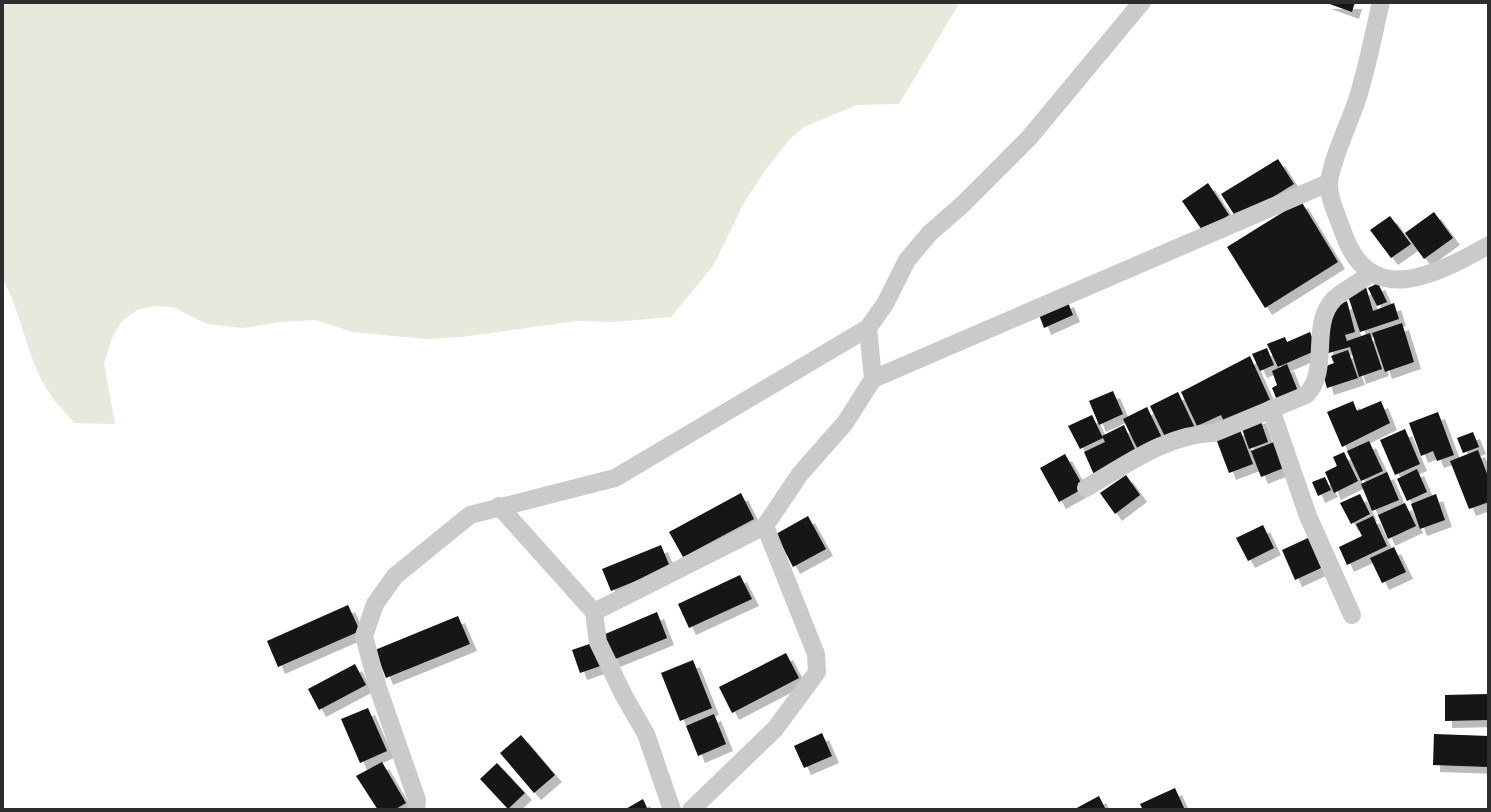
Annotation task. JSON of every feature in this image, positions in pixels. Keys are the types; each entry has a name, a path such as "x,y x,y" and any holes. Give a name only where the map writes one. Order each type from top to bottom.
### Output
{"street":[{"path":"416,810 417,800 378,688 364,636 375,604 395,576 470,515 615,478 868,328 885,304 907,260 930,233 1029,138 1142,2"},
{"path":"1381,2 1357,100 1328,183 1346,240 1357,261 1371,273 1396,281 1423,278 1489,245"},
{"path":"594,612 765,526 800,474 845,423 873,379 1328,183"},
{"path":"1086,488 1154,449 1198,433 1214,433 1297,401 1311,390 1318,368 1325,315 1335,298 1371,273"},
{"path":"868,328 873,379"},
{"path":"1271,409 1308,516 1352,615"},
{"path":"499,506 594,612 598,642 646,734 672,810"},
{"path":"691,810 775,729 817,672 816,654 765,526"}],"shaded area":[{"path":"2,2 960,2 899,104 857,105 804,127 790,139 744,203 713,266 671,317 614,322 576,321 426,339 352,332 316,320 243,328 207,324 173,307 155,306 137,310 122,321 112,338 104,363 115,424 75,423 56,402 35,366 2,278"}],"building":[{"path":"1324,2 1355,2 1352,12"},
{"path":"1278,159 1294,184 1237,219 1221,194"},
{"path":"1208,183 1229,215 1204,233 1182,201"},
{"path":"1301,201 1338,262 1265,308 1227,247"},
{"path":"1434,212 1453,238 1424,259 1405,233"},
{"path":"1390,216 1411,244 1391,258 1370,230"},
{"path":"1378,283 1387,302 1377,306 1368,288"},
{"path":"1366,287 1373,311 1394,303 1399,319 1360,332 1347,293"},
{"path":"1067,300 1073,315 1044,328 1038,312"},
{"path":"1347,301 1355,332 1345,335 1347,341 1370,333 1382,369 1359,377 1350,347 1325,354 1330,308"},
{"path":"1402,323 1414,362 1385,372 1372,333"},
{"path":"1310,332 1317,350 1278,367 1267,344 1285,337 1287,342"},
{"path":"1267,348 1274,365 1260,371 1252,354"},
{"path":"1348,350 1358,378 1327,388 1321,368 1334,363 1331,356"},
{"path":"1250,356 1271,402 1225,424 1221,415 1197,426 1181,392"},
{"path":"1287,364 1298,391 1277,400 1272,388 1277,385 1272,371"},
{"path":"1113,391 1123,414 1099,425 1089,401"},
{"path":"1178,392 1195,428 1167,441 1150,406"},
{"path":"1353,401 1357,411 1381,401 1390,423 1342,447 1327,412"},
{"path":"1147,407 1164,442 1140,454 1123,419"},
{"path":"1438,412 1454,455 1437,461 1433,451 1421,456 1409,423"},
{"path":"1092,415 1103,438 1080,449 1068,426"},
{"path":"1259,416 1268,442 1249,449 1240,423"},
{"path":"1124,425 1138,456 1095,477 1084,452 1105,442 1102,436"},
{"path":"1239,427 1253,464 1229,473 1215,436"},
{"path":"1405,429 1420,464 1395,475 1380,440"},
{"path":"1473,432 1479,447 1463,453 1457,438"},
{"path":"1279,440 1289,466 1261,477 1251,451"},
{"path":"1369,441 1383,471 1361,481 1347,451"},
{"path":"1478,450 1489,479 1489,502 1469,509 1450,461"},
{"path":"1344,452 1358,481 1334,493 1325,472 1337,466 1333,457"},
{"path":"1065,454 1084,488 1059,502 1040,468"},
{"path":"1417,469 1427,492 1407,501 1397,479"},
{"path":"1387,472 1399,500 1372,511 1361,484"},
{"path":"1126,475 1140,495 1115,514 1100,493"},
{"path":"1325,477 1331,490 1318,496 1312,482"},
{"path":"741,493 754,519 683,557 669,532"},
{"path":"1360,494 1370,514 1351,524 1340,503"},
{"path":"1436,494 1445,520 1420,529 1411,504"},
{"path":"1405,503 1416,526 1388,539 1378,515"},
{"path":"808,516 826,549 793,567 776,534"},
{"path":"1373,516 1387,546 1347,565 1339,547 1362,536 1356,524"},
{"path":"1263,525 1274,548 1248,561 1236,538"},
{"path":"1308,538 1321,568 1295,580 1282,550"},
{"path":"661,545 670,567 611,591 602,569"},
{"path":"1394,547 1406,572 1382,583 1370,558"},
{"path":"740,575 752,599 689,628 678,604"},
{"path":"348,605 360,631 278,667 267,641"},
{"path":"657,612 667,638 613,660 603,635"},
{"path":"458,616 470,644 386,678 375,650"},
{"path":"595,642 603,665 580,673 572,650"},
{"path":"786,653 799,678 732,713 719,687"},
{"path":"693,660 712,708 680,721 661,673"},
{"path":"355,664 366,685 319,710 308,689"},
{"path":"1489,694 1489,720 1445,721 1445,695"},
{"path":"368,708 387,751 360,763 341,719"},
{"path":"714,714 726,744 698,756 686,726"},
{"path":"822,733 832,756 804,768 794,746"},
{"path":"1434,734 1489,736 1489,767 1433,765"},
{"path":"521,735 555,775 534,793 500,753"},
{"path":"382,762 406,803 394,810 378,810 356,776"},
{"path":"497,763 525,793 508,809 480,779"},
{"path":"1175,788 1185,810 1143,810 1140,804"},
{"path":"1099,796 1106,810 1073,810"},
{"path":"643,799 648,810 624,810"}]}
